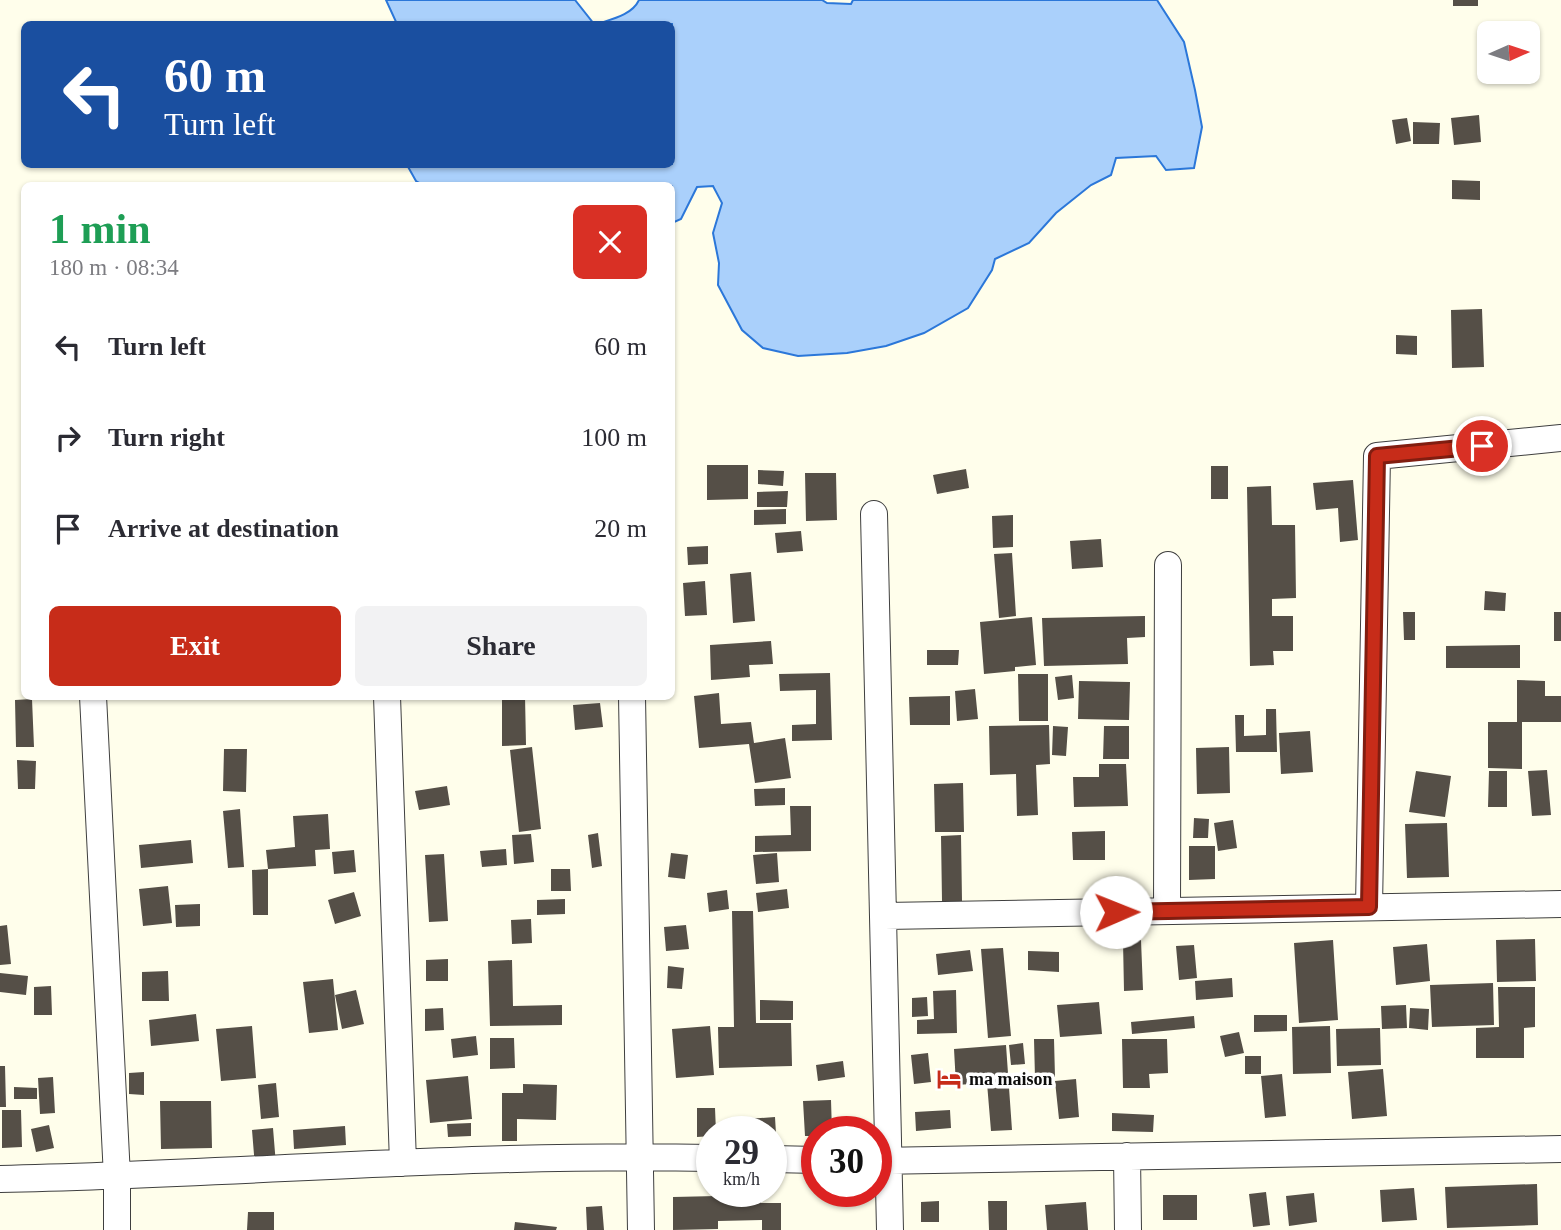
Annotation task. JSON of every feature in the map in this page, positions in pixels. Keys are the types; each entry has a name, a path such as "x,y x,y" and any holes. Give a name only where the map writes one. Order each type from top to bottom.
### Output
{"street":[{"path":"1369,907 1377,456 1561,438"},
{"path":"874,514 885,916 883,1116"},
{"path":"1167,911 1168,565"},
{"path":"93,700 117,1177 117,1230"},
{"path":"387,700 403,1163"},
{"path":"632,700 641,1230"},
{"path":"885,916 1561,904"},
{"path":"892,1161 1561,1149"},
{"path":"1127,1156 1128,1230"},
{"path":"0,1179 117,1177 528,1157 696,1158"},
{"path":"888,1207 890,1230"}],"water":[{"path":"386,0 575,0 592,21 396,21"},
{"path":"639,0 822,0 827,3 851,4 853,0 1157,0 1184,42 1195,90 1202,127 1194,168 1166,170 1156,156 1116,158 1111,175 1091,185 1056,213 1029,243 995,259 992,270 968,308 924,333 886,346 847,353 798,356 763,348 742,330 718,285 719,263 713,233 722,203 713,186 697,187 681,219 675,222 675,182 418,182 409,168 675,168 675,21 606,21 627,13"}],"building":[{"path":"1453,0 1478,0 1478,6 1453,6"},
{"path":"1479,115 1481,142 1454,145 1451,118"},
{"path":"1407,118 1411,141 1396,144 1392,120"},
{"path":"1413,122 1440,123 1439,144 1413,144"},
{"path":"1452,180 1480,181 1480,200 1452,199"},
{"path":"1482,309 1484,367 1452,368 1451,310"},
{"path":"1396,335 1417,336 1417,355 1396,354"},
{"path":"707,465 748,465 748,499 707,500"},
{"path":"1211,466 1228,466 1228,499 1211,499"},
{"path":"966,469 969,488 937,494 933,475"},
{"path":"758,470 784,471 783,486 758,484"},
{"path":"805,473 836,473 837,520 806,521"},
{"path":"1353,480 1358,540 1340,542 1338,508 1316,510 1313,483"},
{"path":"1271,486 1272,525 1295,525 1296,598 1272,599 1272,616 1293,616 1293,651 1273,651 1274,665 1250,666 1247,487"},
{"path":"788,491 787,507 757,507 757,492"},
{"path":"786,509 786,524 754,525 754,510"},
{"path":"1013,515 1013,547 993,548 992,516"},
{"path":"801,531 803,551 777,553 775,533"},
{"path":"1101,539 1103,567 1072,569 1070,541"},
{"path":"708,546 708,564 688,565 687,547"},
{"path":"1012,553 1016,616 999,618 994,554"},
{"path":"751,572 755,621 733,623 730,574"},
{"path":"705,581 707,615 685,616 683,583"},
{"path":"1485,591 1506,593 1505,611 1484,610"},
{"path":"1403,612 1415,612 1415,640 1404,640"},
{"path":"1554,612 1561,612 1561,641 1554,641"},
{"path":"1145,616 1145,637 1127,638 1128,664 1044,666 1042,618"},
{"path":"1032,617 1036,665 1015,667 1015,671 984,674 980,622"},
{"path":"771,641 773,664 749,665 750,677 711,680 710,645"},
{"path":"1520,645 1520,668 1446,668 1446,646"},
{"path":"927,650 959,650 958,665 927,665"},
{"path":"830,673 832,740 792,741 792,725 816,724 816,690 780,691 779,674"},
{"path":"1018,674 1048,674 1048,721 1019,721"},
{"path":"1072,675 1074,698 1058,700 1055,677"},
{"path":"1517,680 1545,681 1545,696 1561,696 1561,722 1522,722 1522,769 1488,768 1488,722 1517,722"},
{"path":"1079,681 1130,682 1129,720 1078,719"},
{"path":"975,689 978,719 957,721 955,691"},
{"path":"719,693 721,724 751,722 754,743 785,738 791,778 755,783 749,744 699,748 694,696"},
{"path":"950,696 950,725 910,725 909,697"},
{"path":"15,700 32,700 34,747 16,747"},
{"path":"502,700 525,700 526,745 502,746"},
{"path":"600,703 603,727 575,730 573,705"},
{"path":"1266,709 1276,709 1277,752 1236,752 1235,715 1244,715 1244,736 1266,735"},
{"path":"1049,725 1050,764 1036,765 1038,815 1017,816 1016,774 990,775 989,726"},
{"path":"1053,726 1068,727 1066,756 1052,755"},
{"path":"1104,726 1129,726 1129,759 1103,759"},
{"path":"1310,731 1313,772 1281,774 1279,733"},
{"path":"532,747 541,829 519,832 510,750"},
{"path":"1229,747 1230,793 1197,794 1196,748"},
{"path":"224,749 247,749 246,792 223,791"},
{"path":"17,760 36,761 35,789 18,789"},
{"path":"1099,764 1126,764 1128,806 1074,807 1073,777 1099,777"},
{"path":"1547,770 1551,815 1532,816 1528,771"},
{"path":"1416,771 1451,776 1445,817 1409,812"},
{"path":"1489,771 1507,771 1507,807 1488,807"},
{"path":"963,783 964,832 935,832 934,784"},
{"path":"447,786 450,805 419,810 415,791"},
{"path":"785,788 785,805 755,806 754,789"},
{"path":"790,806 811,806 811,851 755,852 755,836 791,835"},
{"path":"240,809 244,867 228,868 223,811"},
{"path":"328,814 330,849 315,850 316,866 268,869 266,850 295,847 293,816"},
{"path":"1194,818 1209,819 1208,838 1193,838"},
{"path":"1233,820 1237,848 1218,851 1214,823"},
{"path":"1447,823 1449,877 1407,878 1405,824"},
{"path":"1105,831 1105,860 1073,860 1072,832"},
{"path":"598,833 602,866 592,868 588,835"},
{"path":"531,834 534,862 514,864 512,835"},
{"path":"961,835 962,901 942,901 941,836"},
{"path":"191,840 193,863 141,868 139,845"},
{"path":"1189,846 1215,846 1215,879 1189,880"},
{"path":"506,849 507,865 482,867 480,851"},
{"path":"354,850 356,872 334,874 332,852"},
{"path":"671,853 688,855 685,879 668,877"},
{"path":"777,853 779,882 756,884 753,855"},
{"path":"444,854 448,921 429,922 425,855"},
{"path":"268,869 268,915 253,915 252,870"},
{"path":"551,869 570,869 571,891 551,891"},
{"path":"168,886 172,923 143,926 139,889"},
{"path":"787,889 789,908 758,912 756,893"},
{"path":"727,890 729,909 709,912 707,893"},
{"path":"354,892 361,916 335,924 328,900"},
{"path":"565,899 565,914 537,915 537,900"},
{"path":"200,904 200,926 176,927 175,905"},
{"path":"732,911 753,911 756,1023 791,1023 792,1066 719,1068 718,1027 734,1027"},
{"path":"531,919 532,943 512,944 511,920"},
{"path":"7,925 11,964 0,965 0,926"},
{"path":"686,925 689,949 666,951 664,927"},
{"path":"1535,939 1536,981 1497,982 1496,940"},
{"path":"1141,940 1143,990 1124,991 1123,941"},
{"path":"1333,940 1338,1020 1299,1023 1294,943"},
{"path":"1427,944 1430,981 1396,985 1393,947"},
{"path":"1194,945 1197,978 1179,980 1176,946"},
{"path":"1003,948 1011,1036 988,1038 981,949"},
{"path":"970,950 973,971 938,975 936,954"},
{"path":"1028,951 1059,952 1059,972 1028,970"},
{"path":"448,959 448,981 426,981 426,960"},
{"path":"512,960 513,1006 562,1005 562,1025 490,1026 488,961"},
{"path":"668,966 684,968 682,989 667,988"},
{"path":"168,971 169,1001 142,1001 142,972"},
{"path":"0,973 28,976 26,995 0,992"},
{"path":"1232,978 1233,997 1196,1000 1195,981"},
{"path":"333,979 338,1030 309,1033 303,982"},
{"path":"1493,983 1494,1025 1432,1027 1430,985"},
{"path":"51,986 52,1015 34,1015 34,987"},
{"path":"1498,987 1535,987 1535,1027 1524,1028 1524,1058 1476,1058 1476,1028 1499,1027"},
{"path":"356,990 364,1024 342,1029 335,995"},
{"path":"956,990 957,1033 917,1034 917,1020 934,1019 933,991"},
{"path":"927,997 928,1016 912,1017 912,998"},
{"path":"760,1000 793,1001 793,1020 760,1020"},
{"path":"1099,1002 1102,1034 1060,1037 1057,1005"},
{"path":"1406,1005 1407,1028 1382,1029 1381,1006"},
{"path":"443,1008 444,1030 425,1031 425,1009"},
{"path":"1410,1008 1429,1009 1428,1030 1409,1028"},
{"path":"196,1014 199,1041 151,1046 149,1020"},
{"path":"1254,1015 1287,1015 1287,1031 1254,1032"},
{"path":"1194,1016 1195,1028 1132,1034 1131,1022"},
{"path":"252,1026 256,1078 221,1081 216,1029"},
{"path":"710,1026 714,1075 676,1078 672,1029"},
{"path":"1330,1026 1331,1073 1293,1074 1292,1027"},
{"path":"1380,1028 1381,1065 1337,1066 1336,1029"},
{"path":"1239,1032 1244,1053 1225,1057 1220,1036"},
{"path":"476,1036 478,1055 453,1058 451,1039"},
{"path":"490,1038 514,1038 515,1068 490,1069"},
{"path":"1034,1039 1054,1039 1055,1077 1035,1078"},
{"path":"1122,1039 1167,1039 1168,1073 1149,1074 1150,1088 1123,1088"},
{"path":"1023,1043 1025,1064 1011,1065 1009,1045"},
{"path":"1006,1045 1012,1130 991,1131 987,1083 956,1085 954,1049"},
{"path":"928,1053 931,1082 914,1084 911,1055"},
{"path":"1245,1056 1261,1056 1261,1074 1245,1074"},
{"path":"843,1061 845,1077 818,1081 816,1065"},
{"path":"0,1066 5,1066 6,1107 0,1107"},
{"path":"1383,1069 1387,1116 1352,1119 1348,1072"},
{"path":"144,1072 144,1095 129,1094 129,1073"},
{"path":"1282,1074 1286,1116 1265,1118 1261,1076"},
{"path":"468,1076 472,1119 430,1123 426,1080"},
{"path":"53,1077 55,1113 40,1114 38,1078"},
{"path":"1076,1079 1079,1117 1059,1119 1055,1081"},
{"path":"276,1083 279,1117 261,1119 258,1085"},
{"path":"523,1084 557,1085 556,1120 517,1119 517,1141 502,1141 502,1093 523,1093"},
{"path":"14,1087 37,1088 37,1099 14,1099"},
{"path":"831,1100 832,1116 804,1116 803,1101"},
{"path":"160,1101 211,1101 212,1148 161,1149"},
{"path":"697,1108 715,1108 715,1116 697,1116"},
{"path":"2,1110 21,1110 22,1147 2,1148"},
{"path":"950,1110 951,1128 916,1131 915,1112"},
{"path":"1112,1113 1154,1115 1153,1132 1112,1131"},
{"path":"471,1123 471,1136 448,1137 447,1124"},
{"path":"49,1125 54,1148 36,1152 31,1129"},
{"path":"345,1126 346,1145 294,1149 293,1130"},
{"path":"273,1128 276,1165 255,1167 252,1130"},
{"path":"1537,1184 1538,1225 1447,1228 1445,1187"},
{"path":"1414,1188 1417,1220 1382,1222 1380,1190"},
{"path":"1266,1192 1270,1225 1253,1227 1249,1194"},
{"path":"1314,1193 1317,1222 1289,1226 1286,1196"},
{"path":"1163,1195 1197,1195 1197,1220 1163,1220"},
{"path":"696,1196 696,1207 781,1207 781,1230 762,1230 762,1220 718,1221 718,1229 673,1230 673,1197"},
{"path":"939,1201 939,1222 921,1222 921,1202"},
{"path":"988,1201 1007,1201 1007,1230 989,1230"},
{"path":"1086,1202 1088,1230 1047,1230 1045,1205"},
{"path":"602,1206 604,1230 587,1230 586,1207"},
{"path":"248,1212 274,1212 274,1230 247,1230"},
{"path":"515,1222 557,1227 556,1230 514,1230"}],"place":[{"name":"ma maison","path":"949,1079"}],"route":[{"path":"1116,912 1369,907 1377,456 1482,446"}]}
